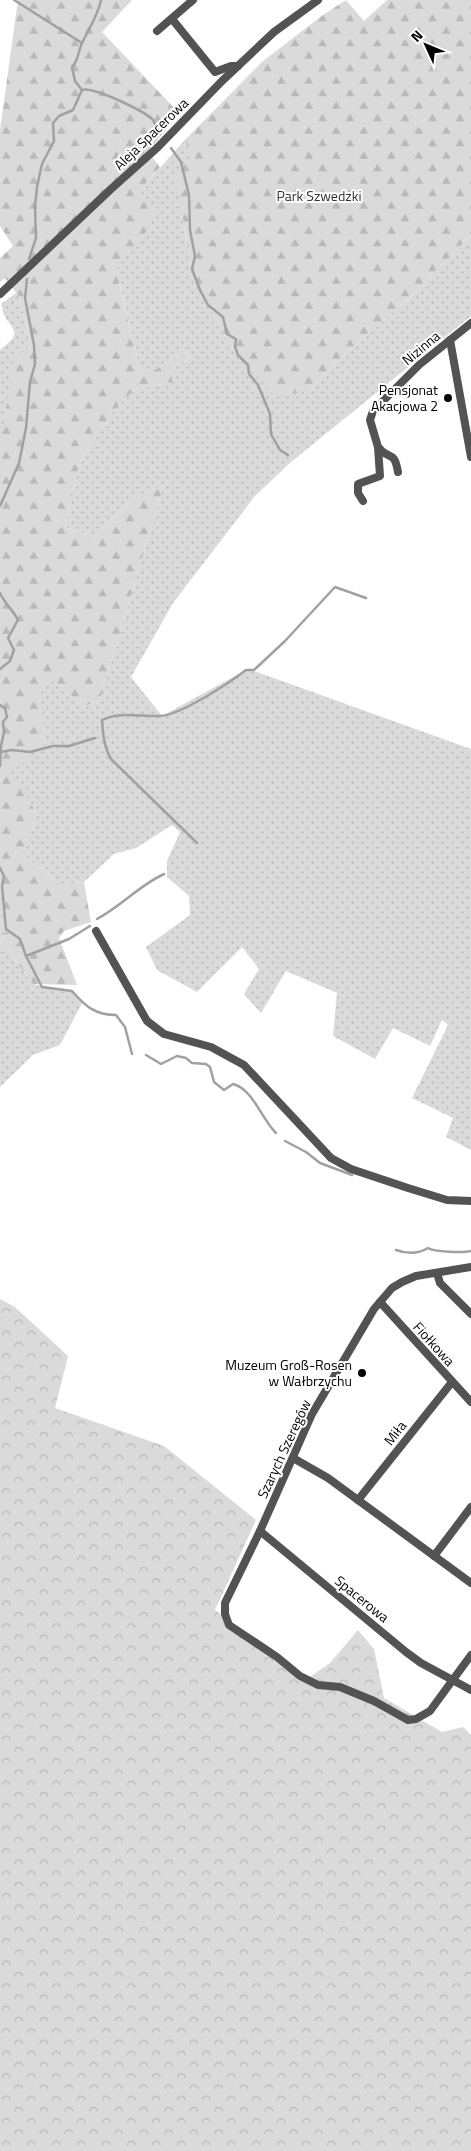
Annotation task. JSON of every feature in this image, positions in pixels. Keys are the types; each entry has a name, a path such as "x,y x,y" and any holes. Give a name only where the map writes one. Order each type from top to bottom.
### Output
{"street":[{"path":"157,31 193,0"},
{"name":"Aleja Spacerowa","path":"2,290 158,147 218,85 274,32 318,0"},
{"path":"172,19 215,72 218,85"},
{"path":"215,72 231,66 238,66"},
{"name":"Nizinna","path":"363,501 358,493 358,484 380,476 378,447 370,420 373,411 419,365 471,323"},
{"path":"450,340 471,457"},
{"path":"378,447 383,454 393,456 396,460 398,472"},
{"path":"96,931 147,1021 164,1034 212,1047 244,1065 331,1158 351,1170 447,1200 471,1201"},
{"name":"Szarych Szeregów","path":"454,1680 430,1711 416,1719 408,1720 374,1701 349,1690 340,1687 318,1685 300,1676 277,1657 229,1625 224,1614 225,1603 316,1407 351,1344 380,1302 392,1288 416,1276 471,1267"},
{"path":"436,1273 440,1283 471,1314"},
{"name":"Fiołkowa","path":"380,1302 471,1402"},
{"name":"Miła","path":"358,1500 452,1382"},
{"path":"293,1458 328,1478 471,1583"},
{"path":"434,1556 471,1507"},
{"name":"Spacerowa","path":"260,1531 406,1652 421,1663 471,1690"},
{"path":"454,1680 471,1655"}],"green space":[{"path":"18,0 132,0 102,32 179,113 148,152 160,167 140,190 155,214 145,233 116,269 140,372 157,369 186,350 191,358 173,368 172,382 135,389 112,412 79,464 65,527 95,537 129,501 164,485 99,702 83,706 52,681 40,690 45,745 11,772 37,814 22,855 60,884 84,882 91,922 64,931 59,938 77,985 33,984 0,940 10,933 5,924 5,906 0,884 0,451 13,361 30,345 20,298 5,278 0,282 0,258 13,246 0,226 0,130"},
{"name":"Park Szwedzki","path":"346,0 364,21 387,0 471,0 471,235 406,301 342,357 308,391 276,397 236,354 200,290 192,269 175,177 191,155 185,140 263,61 323,15"},
{"path":"185,140 191,155 182,216 192,269 200,290 236,354 308,391 342,357 406,301 471,235 471,316 291,462 255,496 173,603 131,677 162,716 246,670 257,672 471,749 471,1150 446,1137 453,1118 412,1098 448,1025 442,1020 430,1046 393,1028 375,1059 333,1036 337,993 286,971 261,1013 244,994 259,969 242,947 197,992 157,970 146,947 190,915 189,896 167,877 167,861 180,832 172,825 136,848 114,854 84,882 60,884 22,855 37,814 10,772 45,745 39,690 52,681 83,706 99,702 164,485 129,501 95,537 65,527 79,464 112,412 135,389 172,382 173,368 191,358 186,350 157,369 140,372 116,268 145,233 140,190"},
{"path":"16,293 20,298 30,345 0,451 0,350 14,336 13,329 5,317 1,304"},
{"path":"0,884 5,906 5,924 10,933 0,940"},
{"path":"0,940 33,984 72,991 82,1003 60,1045 33,1055 0,1087"},
{"path":"0,1299 15,1307 68,1356 55,1408 164,1446 256,1520 215,1610 307,1679 330,1663 358,1630 374,1649 384,1698 442,1732 463,1727 471,1735 471,2151 0,2151"}],"waterway":[{"path":"14,0 82,43"},
{"path":"29,259 36,238 35,207 37,187 42,164 54,141 53,123 59,116 73,110 82,90 75,81 72,67 76,61 81,44 96,16 101,0"},
{"path":"82,90 106,95 146,114 153,120 160,134"},
{"path":"171,148 181,162 189,195 190,230 195,256 192,269 200,290 208,305 223,317 227,334 236,339 235,347 238,355 248,365 249,374 258,385 270,414 271,434 280,450 288,455"},
{"path":"0,506 19,463 26,428 30,382 35,364 34,345 25,298 27,279"},
{"path":"197,843 111,759 105,745 102,720 123,715 160,716 180,710 217,690 246,670 254,670 285,641 335,587 366,598"},
{"path":"0,593 18,620 8,638 14,650 10,661 0,669"},
{"path":"0,705 5,708 7,717 3,722 4,732 0,766"},
{"path":"1,752 12,750 30,752 53,746 69,746 95,738"},
{"path":"0,868 4,876 2,886 6,929 20,939 26,956 42,987 72,991 91,1009 109,1015 116,1015 125,1027 132,1054"},
{"path":"97,919 164,874"},
{"path":"26,956 69,939 90,926"},
{"path":"146,1055 161,1064 177,1056 186,1058 192,1063 206,1064 210,1067 214,1082 224,1090 233,1084 246,1092 276,1133"},
{"path":"285,1141 306,1152 320,1163 352,1175"},
{"path":"396,1250 408,1253 428,1248 449,1252 471,1251"}],"place":[{"name":"Pensjonat Akacjowa 2","path":"448,398"},
{"name":"Muzeum Groß-Rosen w Wałbrzychu","path":"362,1373"}]}
